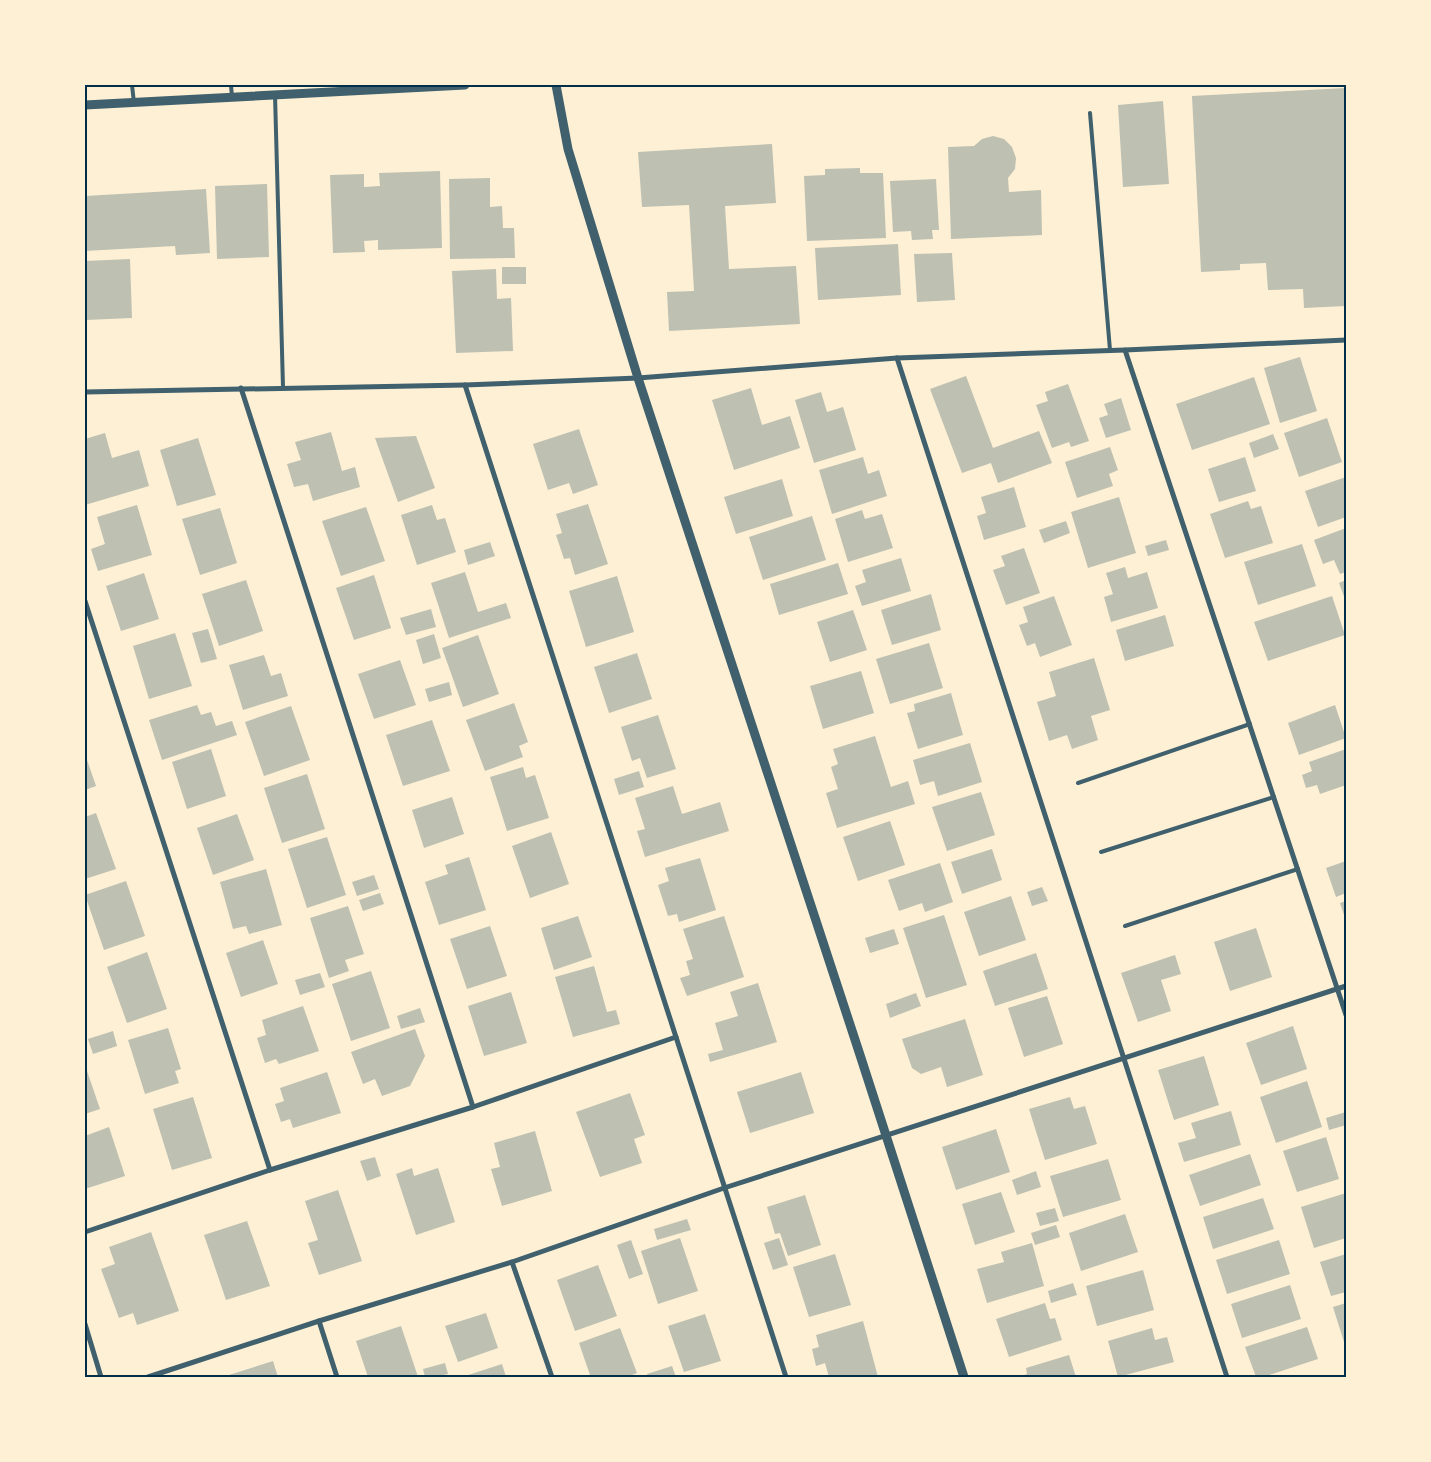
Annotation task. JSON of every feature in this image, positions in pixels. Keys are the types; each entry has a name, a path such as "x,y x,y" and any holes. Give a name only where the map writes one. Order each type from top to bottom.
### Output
{"street":[{"path":"85,105 465,85"},
{"path":"556,85 568,149 638,378 964,1377"},
{"path":"85,392 465,385 638,378 897,358 1346,340"},
{"path":"1125,350 1346,1015"},
{"path":"897,358 1227,1377"},
{"path":"465,385 786,1377"},
{"path":"241,388 473,1107"},
{"path":"85,601 270,1170"},
{"path":"148,1377 319,1321 512,1262 724,1188 1346,986"},
{"path":"85,1232 270,1170 473,1107 676,1037"},
{"path":"512,1262 552,1377"},
{"path":"319,1321 337,1377"},
{"path":"85,1324 101,1377"}],"lane":[{"path":"132,85 134,103"},
{"path":"232,85 232,98"},
{"path":"275,95 283,387"},
{"path":"1090,113 1110,350"},
{"path":"1078,783 1250,724"},
{"path":"1101,852 1274,797"},
{"path":"1124,926 1298,869"}],"building":[{"path":"1346,88 1346,306 1304,308 1303,289 1268,290 1266,263 1240,264 1240,270 1201,272 1192,96"},
{"path":"1163,101 1169,184 1123,187 1118,105"},
{"path":"993,136 1004,139 1012,147 1016,158 1015,169 1008,178 1009,192 1041,190 1042,235 951,239 948,147 974,146 982,139"},
{"path":"772,144 776,203 725,206 729,269 796,266 800,324 669,331 667,292 694,291 689,205 642,207 638,152"},
{"path":"860,168 860,173 883,173 886,238 807,241 804,176 825,175 825,169"},
{"path":"440,171 442,248 378,250 378,240 364,241 365,252 333,253 330,175 364,174 364,187 380,186 379,173"},
{"path":"490,178 490,207 502,206 503,228 514,228 515,258 450,259 449,179"},
{"path":"936,179 939,230 932,230 933,239 912,240 911,231 893,232 890,181"},
{"path":"267,184 269,257 217,259 215,186"},
{"path":"206,189 210,253 176,255 175,246 85,251 85,196"},
{"path":"898,244 901,295 818,300 815,248"},
{"path":"952,253 955,300 917,302 914,254"},
{"path":"130,259 132,318 85,320 85,261"},
{"path":"502,267 526,267 526,284 502,284"},
{"path":"496,269 497,299 511,298 513,351 456,353 452,271"},
{"path":"1300,357 1317,411 1280,423 1264,368"},
{"path":"966,376 993,448 1039,431 1052,463 998,483 991,463 962,473 930,389"},
{"path":"1254,377 1270,424 1192,450 1176,404"},
{"path":"1068,384 1089,441 1071,447 1069,442 1052,448 1036,405 1048,401 1045,392"},
{"path":"751,388 762,425 790,416 800,448 734,470 712,400"},
{"path":"821,392 827,412 843,407 856,450 814,463 795,400"},
{"path":"1121,398 1131,430 1106,438 1099,418 1108,415 1104,404"},
{"path":"1327,418 1342,462 1299,477 1284,433"},
{"path":"579,429 598,485 573,494 569,483 548,490 533,444"},
{"path":"331,432 342,471 355,467 360,487 313,501 308,484 294,487 287,464 301,460 295,442"},
{"path":"105,433 112,458 139,450 149,486 85,505 85,439"},
{"path":"1273,434 1279,449 1254,458 1249,443"},
{"path":"416,436 435,488 398,502 375,438"},
{"path":"198,438 216,495 177,506 160,450"},
{"path":"1110,447 1118,470 1109,474 1113,486 1077,498 1065,462"},
{"path":"863,457 868,474 879,470 887,496 832,514 819,470"},
{"path":"1245,457 1256,491 1219,502 1208,469"},
{"path":"1346,477 1346,517 1318,527 1305,491"},
{"path":"782,479 793,516 736,534 724,497"},
{"path":"1014,487 1026,527 984,540 977,516 986,513 981,497"},
{"path":"1119,497 1136,553 1088,568 1071,512"},
{"path":"1248,501 1251,509 1261,506 1273,543 1225,558 1210,514"},
{"path":"588,504 608,564 575,575 570,558 564,559 556,535 562,533 556,514"},
{"path":"137,505 152,555 98,571 91,549 105,544 97,517"},
{"path":"432,505 437,520 445,518 456,552 417,565 401,515"},
{"path":"366,507 385,561 341,576 322,521"},
{"path":"220,508 237,563 200,575 182,519"},
{"path":"862,510 865,519 882,514 893,548 848,562 835,519"},
{"path":"812,516 826,560 763,580 749,537"},
{"path":"1066,521 1070,533 1044,543 1039,530"},
{"path":"1346,528 1346,572 1340,574 1334,560 1323,564 1314,540"},
{"path":"1166,540 1169,550 1148,556 1145,546"},
{"path":"490,542 495,556 468,565 464,550"},
{"path":"1302,544 1316,586 1258,605 1244,562"},
{"path":"1024,548 1040,593 1006,605 993,570 1005,566 1001,556"},
{"path":"901,558 911,591 862,606 855,586 866,582 862,570"},
{"path":"838,563 848,594 779,615 770,584"},
{"path":"1125,567 1128,578 1147,572 1158,608 1111,622 1104,597 1113,594 1106,573"},
{"path":"465,572 478,612 506,603 511,618 449,638 431,583"},
{"path":"144,573 159,619 121,631 106,586"},
{"path":"374,575 391,628 354,640 336,588"},
{"path":"617,576 634,632 586,647 569,591"},
{"path":"246,580 263,631 219,646 202,594"},
{"path":"1346,580 1346,602 1339,583"},
{"path":"931,594 941,630 892,645 881,610"},
{"path":"1054,596 1072,645 1040,657 1035,643 1027,646 1019,625 1028,622 1023,607"},
{"path":"1332,596 1345,635 1268,661 1254,622"},
{"path":"431,609 436,627 406,635 400,618"},
{"path":"853,610 867,650 830,662 817,622"},
{"path":"1165,615 1174,646 1125,661 1116,630"},
{"path":"208,629 217,659 201,663 192,633"},
{"path":"175,633 192,686 149,699 133,646"},
{"path":"434,634 441,658 423,664 416,640"},
{"path":"478,635 499,694 463,707 442,648"},
{"path":"929,643 943,688 890,704 876,659"},
{"path":"637,653 652,699 609,713 594,667"},
{"path":"264,655 271,676 281,673 288,696 243,710 229,665"},
{"path":"1094,658 1110,710 1091,716 1098,740 1072,749 1067,735 1049,741 1037,702 1056,696 1049,672"},
{"path":"400,660 416,705 374,719 358,674"},
{"path":"861,671 874,713 823,729 810,686"},
{"path":"449,682 452,695 429,702 425,689"},
{"path":"951,693 963,735 918,749 907,713 915,711 914,704"},
{"path":"514,703 528,742 519,746 523,757 485,771 466,720"},
{"path":"197,705 201,715 211,712 216,726 232,721 237,735 162,760 149,720"},
{"path":"1335,705 1346,738 1299,755 1288,723"},
{"path":"291,706 310,760 264,776 245,722"},
{"path":"658,715 676,769 647,778 640,758 632,761 621,727"},
{"path":"432,720 450,771 403,786 386,735"},
{"path":"875,736 891,787 908,781 915,804 837,828 826,793 838,789 831,767 838,764 833,749"},
{"path":"970,743 982,782 938,796 934,781 920,785 913,760"},
{"path":"211,749 226,796 187,809 172,762"},
{"path":"1346,749 1346,785 1320,794 1317,785 1306,788 1302,775 1312,771 1309,762"},
{"path":"85,754 96,786 85,790"},
{"path":"523,767 526,778 535,775 549,818 507,831 490,777"},
{"path":"639,771 644,787 619,795 614,779"},
{"path":"307,774 325,829 282,843 264,788"},
{"path":"673,786 682,814 720,802 729,831 645,857 637,831 645,829 635,798"},
{"path":"981,792 995,835 947,851 932,807"},
{"path":"452,797 464,834 424,848 412,810"},
{"path":"96,813 116,869 85,879 85,817"},
{"path":"237,814 254,860 213,875 197,828"},
{"path":"890,821 905,865 858,881 843,837"},
{"path":"551,832 569,884 530,898 512,846"},
{"path":"327,837 346,895 307,908 288,849"},
{"path":"992,849 1002,880 962,894 951,862"},
{"path":"469,857 486,910 439,925 425,882 448,874 445,865"},
{"path":"700,858 716,910 679,922 677,914 668,916 658,885 669,881 665,868"},
{"path":"1346,861 1346,893 1336,897 1326,868"},
{"path":"940,863 953,902 925,912 922,903 899,911 888,880"},
{"path":"266,869 282,925 249,934 246,926 233,929 220,882"},
{"path":"374,875 379,889 357,896 352,882"},
{"path":"126,881 145,936 104,950 85,895"},
{"path":"1042,887 1048,901 1032,906 1027,892"},
{"path":"380,893 384,904 363,911 359,900"},
{"path":"1011,896 1026,940 979,956 964,912"},
{"path":"1346,901 1346,921 1340,903"},
{"path":"348,906 364,954 345,960 349,971 329,978 310,918"},
{"path":"944,915 967,985 926,998 903,928"},
{"path":"578,916 592,957 554,970 541,928"},
{"path":"724,916 744,977 687,996 680,978 690,975 686,961 693,959 683,929"},
{"path":"490,926 507,976 467,989 450,939"},
{"path":"1256,928 1272,977 1230,991 1214,942"},
{"path":"894,929 899,944 870,953 865,938"},
{"path":"263,940 278,984 241,997 226,953"},
{"path":"147,952 167,1009 127,1023 107,967"},
{"path":"1036,953 1048,989 995,1006 983,971"},
{"path":"1175,955 1181,974 1161,980 1171,1011 1138,1022 1121,973"},
{"path":"594,966 607,1012 616,1010 620,1024 573,1037 555,977"},
{"path":"371,971 390,1028 351,1041 332,984"},
{"path":"320,973 325,987 300,995 295,980"},
{"path":"758,983 777,1042 710,1062 708,1054 723,1050 715,1023 738,1016 730,992"},
{"path":"511,992 527,1043 484,1056 468,1006"},
{"path":"916,993 921,1006 890,1018 886,1004"},
{"path":"1047,996 1063,1044 1024,1057 1008,1008"},
{"path":"303,1006 319,1051 279,1064 276,1059 265,1063 257,1038 266,1035 262,1020"},
{"path":"420,1008 425,1022 401,1029 397,1016"},
{"path":"965,1019 983,1075 947,1087 941,1067 921,1074 912,1068 902,1039"},
{"path":"1293,1026 1307,1069 1261,1085 1246,1043"},
{"path":"168,1028 181,1069 175,1071 179,1083 145,1094 128,1040"},
{"path":"415,1029 425,1056 410,1086 382,1096 375,1079 363,1084 351,1052"},
{"path":"113,1031 117,1046 93,1054 88,1039"},
{"path":"1204,1056 1219,1105 1174,1120 1158,1070"},
{"path":"85,1065 100,1109 85,1114"},
{"path":"327,1072 341,1113 293,1128 290,1119 281,1122 275,1104 284,1101 280,1088"},
{"path":"801,1072 814,1113 750,1133 737,1092"},
{"path":"1307,1081 1322,1127 1276,1143 1260,1097"},
{"path":"630,1093 645,1135 634,1139 642,1163 600,1177 576,1112"},
{"path":"193,1097 212,1158 172,1170 153,1109"},
{"path":"1070,1097 1074,1109 1085,1106 1097,1144 1045,1160 1029,1109"},
{"path":"1231,1111 1241,1145 1184,1162 1178,1143 1196,1138 1191,1123"},
{"path":"1346,1112 1346,1125 1329,1130 1326,1118"},
{"path":"109,1127 125,1176 85,1189 85,1136"},
{"path":"996,1129 1010,1172 956,1190 942,1147"},
{"path":"535,1131 552,1191 502,1206 491,1169 500,1167 494,1143"},
{"path":"1326,1137 1339,1179 1297,1192 1283,1151"},
{"path":"1250,1154 1261,1185 1200,1206 1189,1175"},
{"path":"375,1157 381,1176 367,1181 360,1161"},
{"path":"1108,1159 1121,1200 1063,1217 1050,1176"},
{"path":"412,1168 414,1176 438,1168 455,1222 416,1235 396,1174"},
{"path":"1036,1171 1041,1187 1017,1195 1012,1180"},
{"path":"338,1190 362,1261 319,1275 308,1243 318,1240 305,1201"},
{"path":"1001,1192 1015,1232 975,1245 962,1204"},
{"path":"1346,1193 1346,1238 1314,1248 1301,1207"},
{"path":"805,1195 821,1245 788,1256 780,1233 775,1234 767,1207"},
{"path":"1263,1198 1274,1229 1213,1249 1203,1217"},
{"path":"1055,1208 1059,1221 1040,1226 1036,1213"},
{"path":"1125,1214 1138,1252 1081,1271 1069,1233"},
{"path":"687,1219 691,1230 657,1240 654,1229"},
{"path":"247,1221 270,1286 226,1300 204,1235"},
{"path":"1056,1225 1060,1237 1035,1245 1031,1233"},
{"path":"151,1232 179,1311 137,1325 133,1313 119,1318 101,1269 115,1264 109,1247"},
{"path":"680,1238 698,1291 658,1304 641,1251"},
{"path":"779,1238 788,1265 773,1270 764,1243"},
{"path":"631,1240 643,1274 629,1279 617,1245"},
{"path":"1279,1240 1290,1274 1227,1294 1216,1260"},
{"path":"1032,1243 1044,1286 987,1303 977,1269 1004,1262 1001,1252"},
{"path":"835,1254 851,1305 809,1317 793,1267"},
{"path":"1346,1254 1346,1292 1331,1296 1320,1262"},
{"path":"598,1265 617,1316 575,1331 557,1280"},
{"path":"1143,1270 1154,1310 1097,1326 1086,1286"},
{"path":"1073,1283 1077,1295 1051,1303 1048,1291"},
{"path":"1290,1285 1301,1319 1242,1338 1231,1304"},
{"path":"1045,1303 1050,1319 1055,1318 1062,1340 1009,1357 996,1319"},
{"path":"1346,1303 1346,1342 1344,1342 1333,1307"},
{"path":"486,1313 498,1348 458,1362 445,1326"},
{"path":"705,1314 721,1361 684,1372 668,1326"},
{"path":"863,1321 878,1377 829,1377 825,1363 816,1366 812,1349 819,1347 816,1335"},
{"path":"401,1326 418,1377 368,1377 356,1341"},
{"path":"1307,1327 1318,1359 1263,1377 1256,1377 1245,1347"},
{"path":"620,1328 637,1373 627,1377 585,1377 590,1375 579,1343"},
{"path":"1152,1328 1155,1340 1167,1337 1174,1362 1118,1377 1108,1341"},
{"path":"1069,1355 1076,1377 1019,1377 1027,1374 1026,1368"},
{"path":"273,1361 278,1377 230,1377 229,1375"},
{"path":"445,1363 448,1374 425,1377 423,1369"},
{"path":"502,1364 506,1377 462,1377"},
{"path":"672,1366 676,1377 648,1377 647,1374"}]}
